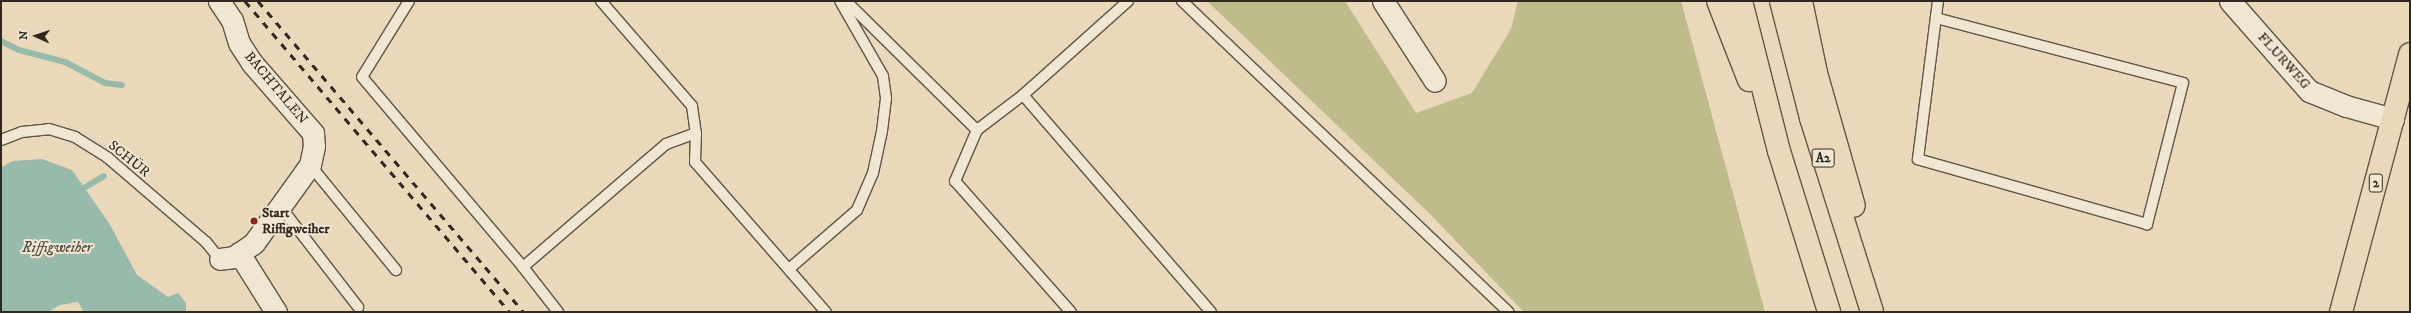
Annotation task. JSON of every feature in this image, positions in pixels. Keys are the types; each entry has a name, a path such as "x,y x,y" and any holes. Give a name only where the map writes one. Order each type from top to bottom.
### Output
{"main road":[{"path":"1718,1 1779,151"},
{"path":"1741,1 1779,151 1829,312"},
{"name":"A2","path":"1781,1 1811,118 1872,312"},
{"path":"1801,1 1816,73 1877,289 1880,312"},
{"name":"2","path":"2341,312 2410,54"}],"street":[{"name":"BACHTALEN","path":"219,1 232,20 240,43 252,63 313,132 314,146 310,165 254,244 230,256"},
{"path":"1383,1 1435,81"},
{"name":"FLURWEG","path":"2230,1 2310,91 2346,106 2393,119"},
{"path":"230,256 276,312"}],"lane":[{"path":"409,1 362,77 523,267 558,312"},
{"path":"601,1 692,106 696,133 695,162 826,312"},
{"path":"788,270 857,210 873,173 882,130 886,98 883,76 840,1"},
{"path":"846,1 977,130"},
{"path":"1071,312 955,181 977,130 1023,95 1128,1"},
{"path":"1182,1 1509,312"},
{"path":"1936,18 2183,83 2147,224 1918,159 1938,1"},
{"path":"1023,95 1210,312"},
{"name":"SCHÜR","path":"1,140 22,132 49,129 75,137 108,158 206,242 230,256"},
{"path":"523,267 666,144 696,133"},
{"path":"310,165 396,270"},
{"path":"280,206 358,307"}],"shaded area":[{"path":"1207,1 1345,1 1416,113 1472,93 1511,29 1518,1 1681,1 1765,312 1524,312 1430,214"}],"water":[{"name":"Riffigweiher","path":"42,159 72,170 109,223 137,275 168,297 178,293 186,303 186,312 84,312 78,302 60,305 48,312 1,312 1,167 13,161"}],"waterway":[{"path":"1,41 19,50 65,62 105,83 122,85"},
{"path":"84,188 104,176"}],"railway":[{"path":"245,1 510,312"},
{"path":"258,1 524,312"}],"place":[{"name":"Start Riffigweiher","path":"254,221"}]}
